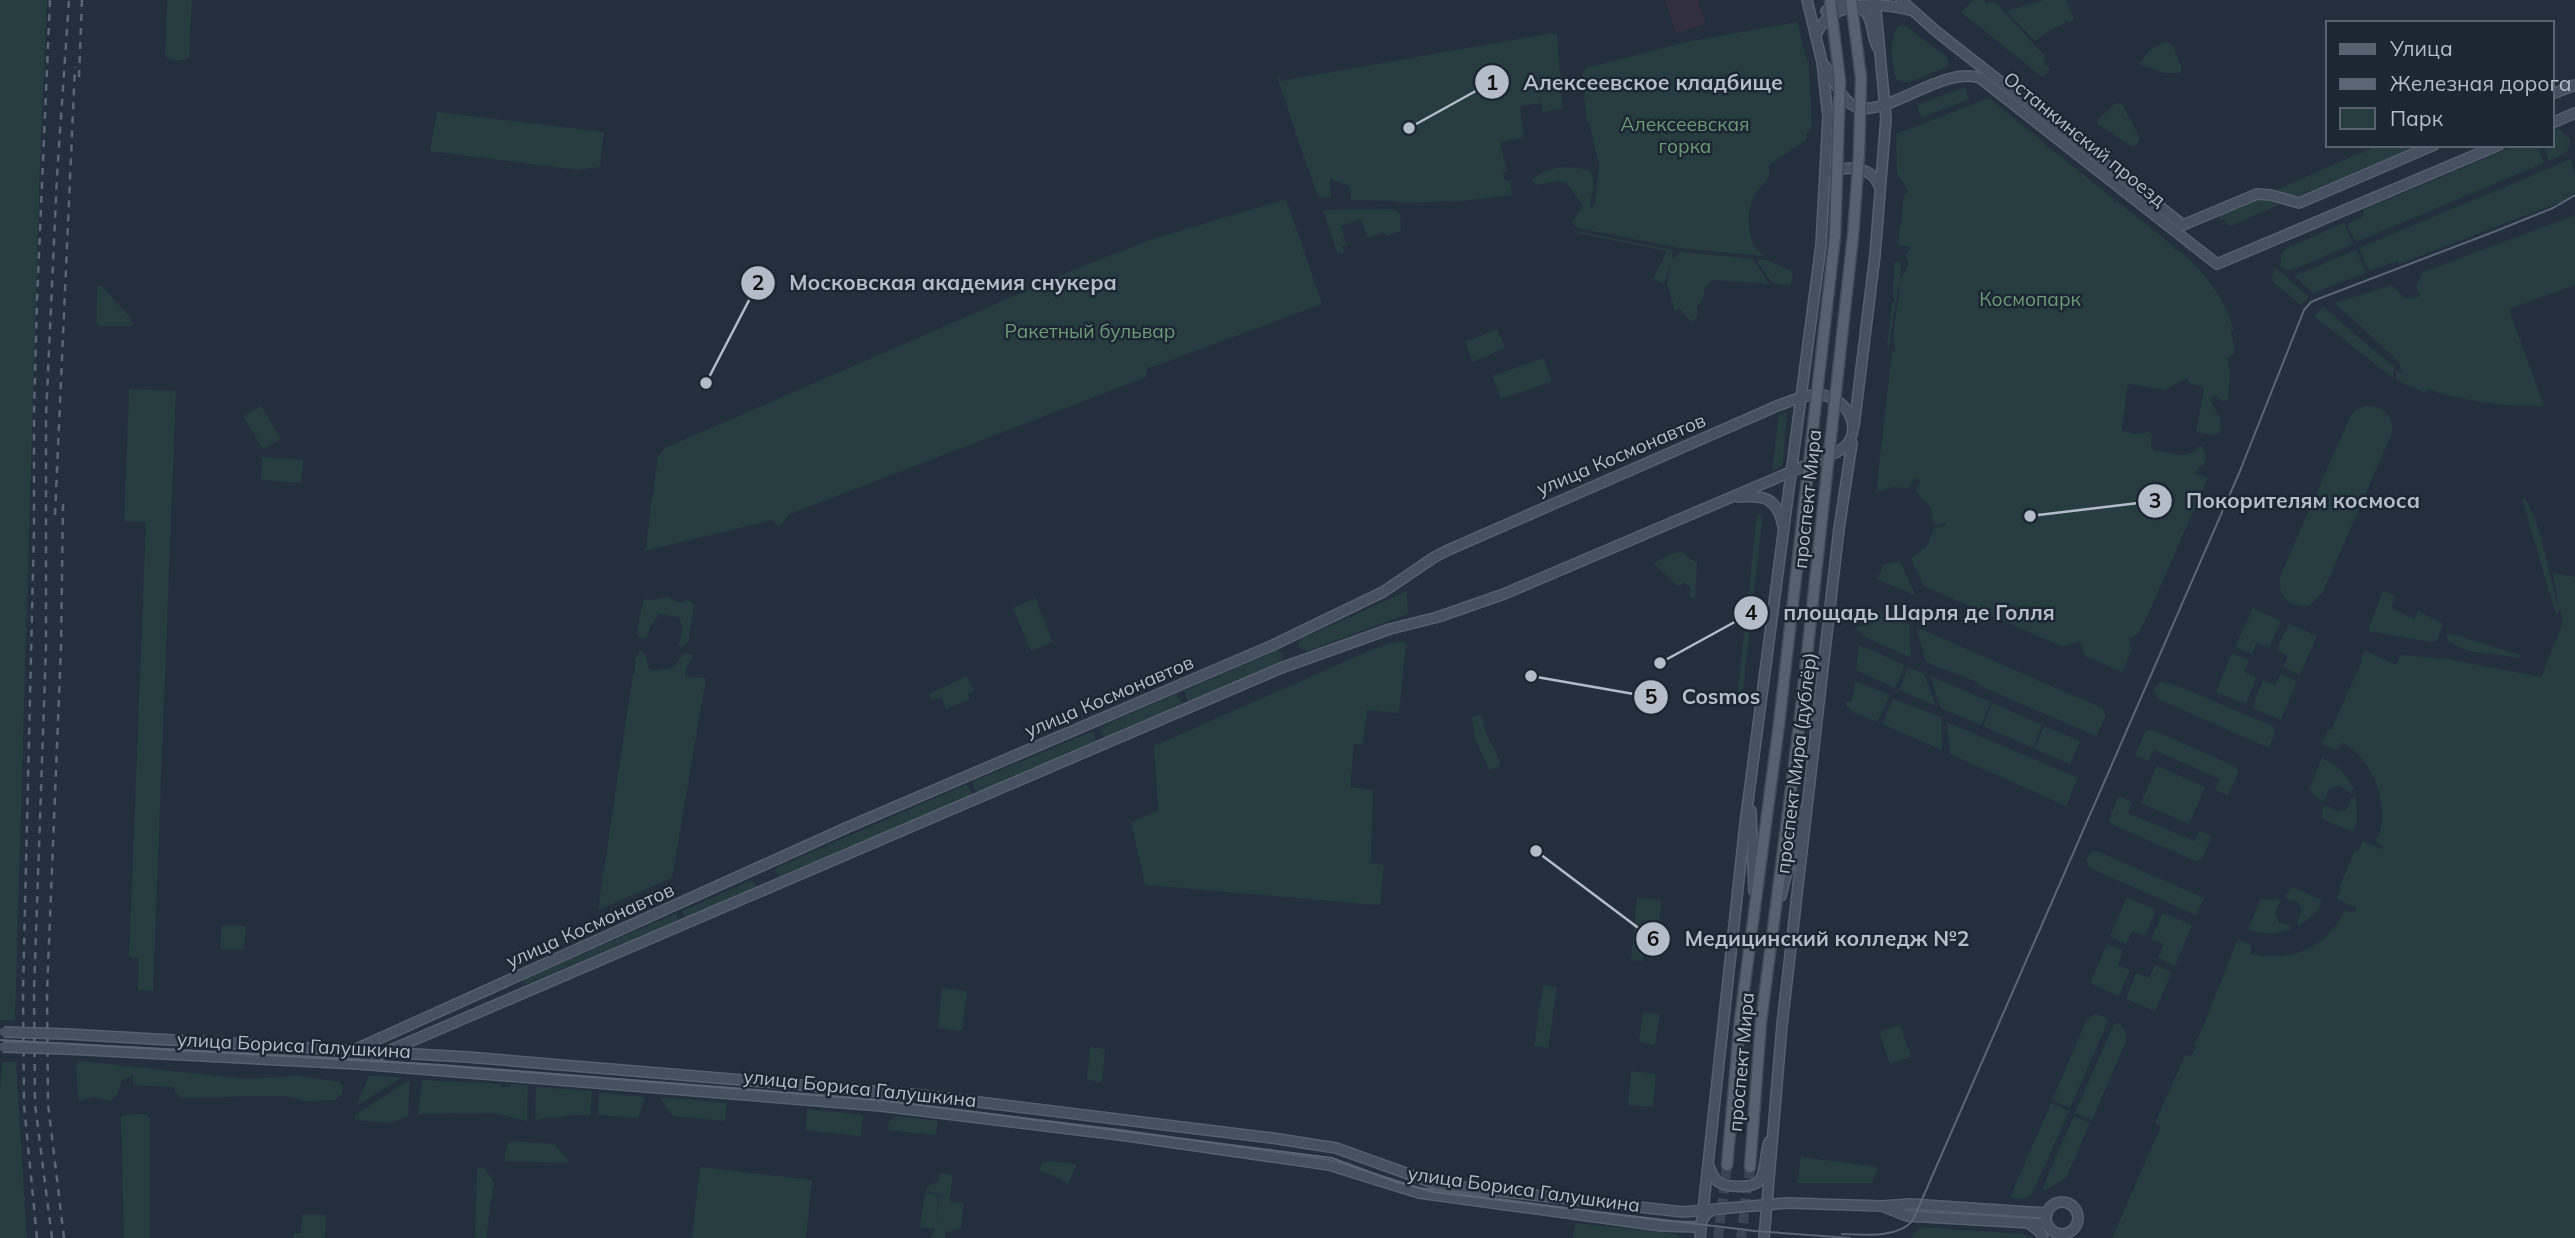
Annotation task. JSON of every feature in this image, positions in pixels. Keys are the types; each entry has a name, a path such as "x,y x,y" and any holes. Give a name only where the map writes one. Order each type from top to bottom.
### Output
{"main road":[{"path":"1801,397 1817,279 1828,116 1817,33 1807,0"},
{"name":"проспект Мира","path":"1727,1165 1740,1020 1755,924 1835,236 1840,81 1830,0"},
{"path":"1817,33 1824,13 1842,0"},
{"name":"Останкинский проезд","path":"1901,0 2183,225 2257,194 2299,203 2429,147"},
{"path":"1817,33 1826,16 1852,3 1876,2 1912,11"},
{"name":"проспект Мира (дублёр)","path":"1765,1238 1782,1025 1802,866 1809,782 1875,255 1885,104 1876,2"},
{"path":"1852,3 1869,16 1873,39 1881,55"},
{"name":"проспект Мира","path":"1750,1167 1761,1022 1799,727 1853,236 1861,78 1852,3"},
{"path":"1822,62 1852,104 1866,108 1885,104"},
{"name":"Останкинский проезд","path":"1885,104 1954,77 1980,78 2214,263 2223,263 2494,147"},
{"path":"2554,93 2575,85"},
{"path":"2554,122 2575,113"},
{"path":"1825,181 1829,174 1837,170 1858,169 1872,174 1880,190"},
{"name":"улица Космонавтов","path":"354,1050 848,827 1271,646 1383,592 1446,551 1801,397 1822,395 1839,402 1852,421 1853,437 1849,446 1843,450 1504,594 1438,617 1390,629 1281,668 358,1064"},
{"name":"проспект Мира (дублёр)","path":"1700,1238 1706,1214 1708,1165 1751,785 1801,397"},
{"path":"1732,497 1764,498 1774,504 1780,515 1784,535"},
{"path":"1774,925 1809,782"},
{"path":"1751,785 1755,924"},
{"name":"улица Бориса Галушкина","path":"2,1032 523,1061 933,1097 1336,1148 1436,1184 1706,1214"},
{"name":"улица Бориса Галушкина","path":"2,1046 358,1064 825,1101 1005,1120 1329,1165 1419,1194 1682,1227 1695,1227 1706,1214"},
{"path":"1708,1165 1714,1177 1721,1183 1754,1185 1762,1175 1773,1131"},
{"path":"2063,1202 2072,1205 2078,1212 2078,1222 2073,1231 2054,1235 2047,1224 2047,1213 2054,1204 2063,1202"},
{"path":"1706,1214 1787,1203 1910,1205 2047,1213"},
{"path":"1882,1206 1907,1216 2047,1224"},
{"path":"2029,1223 2038,1229 2043,1238"},
{"path":"1682,1227 1695,1230 1700,1238"}],"shaded area":[{"path":"1665,0 1698,0 1706,24 1676,33"}],"green space":[{"path":"0,0 47,0 15,1020 0,1020"},
{"path":"167,0 192,0 189,58 183,60 165,56"},
{"path":"1973,0 1984,0 1986,4 1993,1 1996,3 2045,56 2044,62 2050,70 2042,77 1961,12"},
{"path":"2043,0 2066,0 2075,20 2064,20 2066,23 2035,41 2006,11"},
{"name":"Алексеевская горка","path":"1797,22 1809,67 1812,128 1806,135 1806,140 1769,165 1769,176 1754,198 1749,216 1750,234 1753,243 1765,256 1679,248 1577,228 1572,222 1583,206 1567,183 1559,181 1535,185 1532,180 1552,169 1566,167 1589,170 1593,180 1590,208 1595,204 1599,165 1587,122 1582,75 1586,68 1686,42"},
{"path":"1900,25 1906,26 1946,57 1949,62 1947,67 1908,83 1897,80 1892,59 1892,42"},
{"path":"1552,33 1557,35 1563,109 1543,112 1541,103 1520,106 1524,138 1500,142 1507,171 1503,172 1505,181 1510,181 1512,195 1461,201 1402,203 1351,200 1349,186 1330,179 1331,198 1318,197 1277,77 1280,77 1281,81"},
{"path":"2165,41 2173,45 2181,73 2164,73 2139,64 2149,51"},
{"path":"1965,87 1969,99 1921,118 1917,105"},
{"name":"Космопарк","path":"1989,98 2047,145 2045,148 2049,147 2115,200 2113,203 2117,201 2175,247 2173,250 2177,249 2187,258 2205,276 2218,295 2234,330 2231,332 2236,353 2227,358 2230,371 2228,400 2221,401 2216,395 2210,400 2220,420 2220,433 2213,435 2196,432 2204,389 2190,384 2187,378 2165,390 2129,384 2127,388 2122,430 2134,434 2149,432 2152,434 2151,446 2154,451 2185,454 2202,446 2206,457 2204,464 2194,473 2208,478 2147,617 2138,634 2129,639 2132,650 2122,672 2085,656 2080,641 2063,647 1924,586 1911,559 1927,546 1934,528 1944,526 1945,523 1934,525 1930,506 1915,491 1921,480 1914,478 1909,488 1892,487 1876,493 1892,352 1896,350 1894,325 1899,283 1887,346 1895,297 1894,262 1901,262 1900,281 1909,264 1906,256 1911,247 1898,245 1904,195 1909,191 1897,174 1896,134"},
{"path":"2116,103 2122,104 2140,138 2136,146 2131,146 2098,124 2098,119"},
{"path":"437,112 604,132 600,167 578,170 430,151"},
{"path":"2560,129 2570,140 2570,145 2564,154 2549,161 2544,147 2554,147 2554,130"},
{"path":"2373,147 2415,147 2298,196 2292,197 2274,191"},
{"path":"2512,147 2538,147 2544,163 2356,242 2347,224 2364,216 2363,210"},
{"path":"2571,159 2575,192 2566,200 2399,264 2398,261 2369,271 2359,248"},
{"path":"2264,197 2284,203 2230,226 2216,215 2254,199"},
{"name":"Ракетный бульвар","path":"1286,199 1322,304 1147,369 1146,377 790,514 779,527 772,520 645,551 658,457 665,448 1083,266 1156,238"},
{"path":"1394,209 1400,215 1401,231 1386,236 1384,232 1359,240 1367,236 1361,219 1341,226 1346,243 1354,242 1342,246 1344,253 1337,252 1323,210"},
{"path":"2575,215 2575,285 2509,309 2544,406 2485,402 2427,389 2426,393 2396,380 2396,370 2403,374 2399,362 2335,303 2392,285 2406,299 2420,296 2416,287 2423,272"},
{"path":"2344,223 2353,244 2292,270 2288,271 2280,266 2282,253 2287,248"},
{"path":"1577,231 1672,250 1673,259 1680,252 1753,259 1769,284 1712,280 1705,287 1702,302 1697,306 1698,314 1694,321 1690,321 1680,309 1675,310 1667,284 1670,267 1664,284 1653,279 1667,251"},
{"path":"2356,250 2366,273 2313,293 2294,276"},
{"path":"1756,259 1767,260 1793,272 1791,285 1772,283"},
{"path":"2275,267 2309,297 2301,305 2274,283 2272,278"},
{"path":"101,285 131,318 133,326 98,326 97,286"},
{"path":"2323,307 2394,367 2393,378 2314,316"},
{"path":"1497,329 1505,348 1473,362 1465,342"},
{"path":"1543,358 1552,381 1501,399 1492,376"},
{"path":"129,389 176,391 153,991 138,990 139,958 129,957 146,522 124,521"},
{"path":"261,406 281,439 263,449 243,416"},
{"path":"2365,406 2377,407 2386,412 2391,421 2392,433 2323,592 2310,605 2290,603 2280,588 2281,574 2350,417"},
{"path":"1787,412 1783,462 1781,467 1772,471 1779,415"},
{"path":"262,457 303,460 301,483 261,480"},
{"path":"2525,498 2541,537 2559,607 2553,575 2555,573 2575,577 2575,1238 2112,1238 2161,1126 2155,1123 2185,1055 2191,1057 2196,1046 2194,1044 2238,939 2251,945 2251,954 2293,954 2318,943 2345,910 2355,913 2356,908 2337,899 2341,889 2339,888 2355,850 2358,851 2363,841 2382,849 2383,846 2375,841 2380,832 2382,806 2375,781 2362,759 2343,743 2336,750 2322,744 2361,663 2364,650 2396,665 2401,655 2448,659 2541,677 2563,622 2560,610 2556,615 2522,499"},
{"path":"1757,514 1761,515 1762,522 1742,699 1737,699"},
{"path":"1682,552 1697,563 1695,599 1689,596 1691,590 1688,585 1683,583 1678,586 1653,563"},
{"path":"1900,562 1916,596 1877,579 1884,564"},
{"path":"1407,591 1408,614 1307,651 1298,647 1301,639"},
{"path":"2383,591 2396,596 2391,608 2414,619 2418,611 2443,624 2437,640 2432,642 2368,631"},
{"path":"667,597 680,603 687,600 694,604 689,640 681,648 679,645 683,629 679,617 659,614 650,627 647,638 641,639 636,633 644,599"},
{"path":"1035,598 1053,642 1031,651 1013,608"},
{"path":"1870,607 1909,624 1911,658 1861,635 1856,628 1862,625 1864,611"},
{"path":"2253,608 2281,621 2269,648 2257,642 2252,654 2235,647"},
{"path":"2289,624 2317,636 2300,675 2283,667 2288,656 2276,650"},
{"path":"1916,627 2102,708 2106,716 2096,736 1926,662"},
{"path":"2449,633 2520,655 2521,658 2468,651 2448,641 2446,637"},
{"path":"1400,641 1406,643 1399,713 1367,710 1363,744 1354,744 1350,787 1373,790 1371,863 1384,865 1380,905 1145,885 1131,822 1158,811 1154,746 1378,647"},
{"path":"1859,645 1905,665 1895,688 1856,670"},
{"path":"640,650 644,652 649,669 653,671 673,668 684,653 692,654 693,658 686,667 685,677 706,678 672,878 598,910 635,660"},
{"path":"1277,650 1283,654 1281,662 1188,702 1184,691"},
{"path":"2232,653 2249,660 2244,672 2256,677 2246,704 2216,692"},
{"path":"1908,667 1924,674 1936,706 1899,690"},
{"path":"2281,674 2297,681 2281,720 2252,708 2263,680 2275,685"},
{"path":"967,676 974,691 968,694 970,699 946,709 941,697 932,700 929,694"},
{"path":"1930,676 1991,702 1981,725 1941,708"},
{"path":"1855,681 1890,695 1877,722 1846,706 1846,702 1852,701"},
{"path":"2161,682 2178,686 2272,726 2276,731 2269,748 2158,699 2154,689"},
{"path":"1177,693 1182,704 1104,738 1099,728"},
{"path":"1893,699 1941,717 1942,750 1882,724"},
{"path":"1992,703 2042,725 2033,748 1983,726"},
{"path":"1482,715 1485,731 1501,763 1489,770 1475,738 1472,717"},
{"path":"1947,722 2078,778 2066,806 1950,754"},
{"path":"2044,726 2080,741 2070,764 2035,749"},
{"path":"2151,729 2236,767 2238,773 2228,795 2215,790 2220,779 2154,750 2148,761 2135,755 2145,732"},
{"path":"1093,731 1097,741 976,793 972,782"},
{"path":"2322,758 2341,771 2354,790 2349,792 2339,785 2329,789 2325,799 2321,801 2309,789"},
{"path":"2157,766 2205,787 2189,824 2141,803"},
{"path":"967,784 972,795 782,876 775,871 778,867"},
{"path":"2119,796 2132,802 2128,813 2194,841 2199,831 2212,836 2202,859 2195,861 2111,824 2109,819"},
{"path":"2356,797 2357,821 2353,832 2322,819 2323,807 2327,806 2337,812 2347,809 2351,798"},
{"path":"2092,851 2204,898 2196,915 2090,868 2086,859"},
{"path":"752,880 756,885 755,889 685,918 682,911"},
{"path":"2292,887 2322,900 2318,911 2299,926 2297,922 2302,912 2298,902 2285,896"},
{"path":"2127,897 2156,910 2145,936 2132,931 2126,944 2110,936"},
{"path":"1637,898 1661,900 1657,946 1645,945 1643,961 1631,960"},
{"path":"2261,898 2278,899 2280,902 2275,913 2279,923 2291,925 2292,929 2270,933 2248,929"},
{"path":"676,913 679,920 524,983 524,980"},
{"path":"2163,913 2192,925 2175,966 2158,958 2164,944 2151,939"},
{"path":"222,925 246,926 244,950 220,949"},
{"path":"2107,944 2123,951 2117,965 2130,970 2119,996 2090,983"},
{"path":"2155,965 2172,972 2155,1011 2126,999 2136,973 2149,978"},
{"path":"1543,985 1557,987 1548,1048 1534,1046"},
{"path":"942,988 967,991 962,1031 938,1028"},
{"path":"1643,1012 1660,1014 1655,1045 1639,1042"},
{"path":"2096,1014 2108,1021 2070,1108 2052,1100 2087,1019"},
{"path":"2119,1023 2126,1032 2126,1042 2092,1120 2075,1113 2114,1024"},
{"path":"1900,1025 1911,1057 1890,1064 1879,1032"},
{"path":"1090,1047 1105,1049 1102,1082 1087,1080"},
{"path":"79,1061 246,1079 299,1076 339,1082 343,1086 342,1093 335,1100 309,1101 285,1096 181,1098 174,1087 133,1085 133,1075 122,1080 118,1093 111,1101 94,1097 78,1101 76,1063"},
{"path":"2,1062 16,1062 27,1238 0,1238"},
{"path":"1631,1071 1656,1074 1653,1107 1628,1105"},
{"path":"369,1076 403,1077 356,1106"},
{"path":"410,1080 408,1116 392,1123 355,1120 355,1115"},
{"path":"422,1080 501,1084 501,1087 510,1087 511,1084 528,1085 527,1121 494,1113 418,1114"},
{"path":"536,1087 592,1091 590,1115 535,1120"},
{"path":"599,1093 645,1097 638,1118 597,1115"},
{"path":"659,1097 727,1103 725,1121 673,1116"},
{"path":"2051,1103 2069,1111 2032,1194 2023,1199 2012,1198 2011,1195"},
{"path":"807,1109 863,1115 861,1136 805,1130"},
{"path":"147,1114 150,1120 150,1238 124,1238 121,1117"},
{"path":"896,1116 938,1121 936,1135 888,1130 889,1121"},
{"path":"2074,1116 2090,1123 2066,1178 2044,1191 2043,1187"},
{"path":"511,1141 555,1144 570,1163 504,1161 507,1145"},
{"path":"1801,1157 1878,1167 1872,1183 1797,1183"},
{"path":"1046,1161 1077,1164 1068,1185 1061,1179 1039,1170"},
{"path":"700,1167 812,1180 806,1238 692,1238"},
{"path":"477,1168 484,1168 494,1182 486,1238 472,1238 475,1237"},
{"path":"940,1173 953,1175 949,1201 964,1203 961,1229 946,1232 945,1238 930,1238 935,1229 920,1227 925,1193 939,1195 936,1222 940,1194 925,1191 929,1185 939,1182"},
{"path":"302,1214 326,1215 325,1238 294,1238 294,1233 301,1233"},
{"path":"1575,1223 1677,1234 1682,1238 1573,1238"},
{"path":"1920,1227 2024,1234 2032,1238 1911,1238"}],"tunnel":[{"path":"1718,1238 1727,1165"},
{"path":"1741,1238 1750,1167"}],"tram line":[{"path":"1842,1234 1891,1233 1907,1226 1913,1220 2240,471 2304,310 2318,299 2553,208 2575,195"},
{"path":"0,1040 442,1065 882,1100 1332,1158 1397,1182 1434,1192 1755,1231 1850,1238"}],"railway":[{"path":"37,1238 24,1105 23,991 37,300 50,0"},
{"path":"52,1238 35,1104 34,991 46,647 46,416 57,176 69,0"},
{"path":"79,77 82,0"},
{"path":"55,515 75,67"},
{"path":"63,504 61,648 47,992 48,1104 64,1238"}],"place":[{"name":"Алексеевское кладбище","path":"1409,128"},
{"name":"Московская академия снукера","path":"706,383"},
{"name":"Покорителям космоса","path":"2030,516"},
{"name":"площадь Шарля де Голля","path":"1660,663"},
{"name":"Cosmos","path":"1531,676"},
{"name":"Медицинский колледж №2","path":"1536,851"}]}
